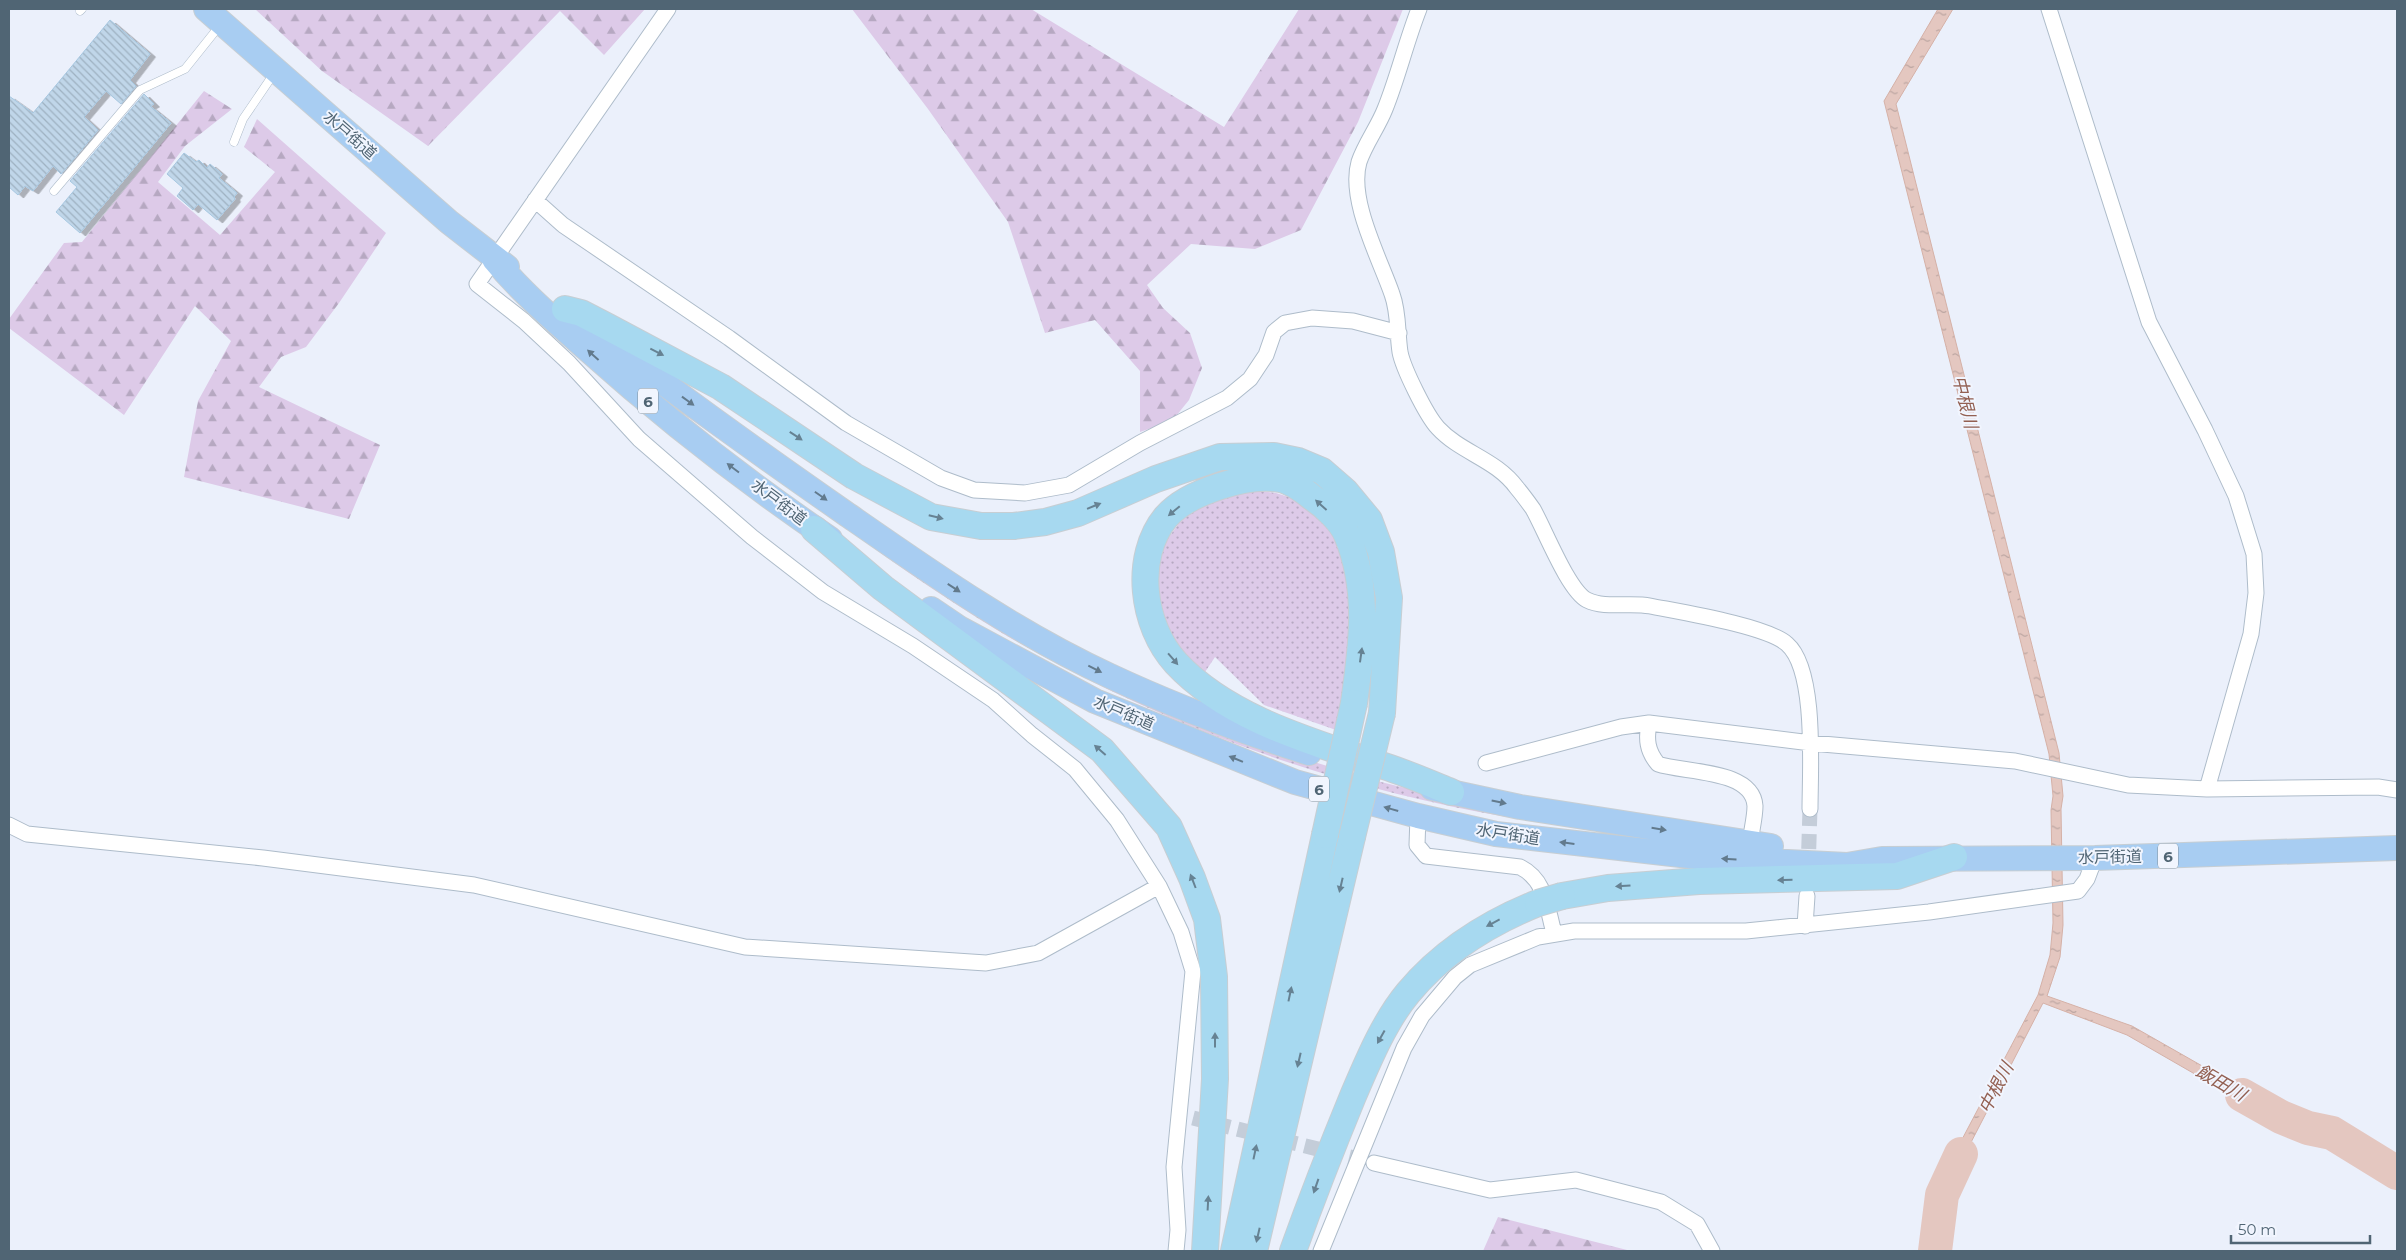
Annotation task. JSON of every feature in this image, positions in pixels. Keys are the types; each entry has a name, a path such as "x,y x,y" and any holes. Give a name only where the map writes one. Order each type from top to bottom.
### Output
{"highway":[{"name":"水戸街道","path":"214,16 494,259 566,309 720,424 914,562 982,606 1045,643 1109,676 1239,730 1386,778 1520,807 1750,844 1841,852 1882,859"},
{"name":"水戸街道","path":"494,259 516,286 621,379 700,444 814,529 958,628 1095,701 1295,782 1418,816 1496,834 1707,858 1847,865 1882,859 2095,858 2397,848"},
{"path":"566,309 580,313 608,326 713,383 854,476 931,517 981,526 1014,526 1045,522 1078,512 1156,479 1220,457 1274,456 1322,471 1345,491 1369,520 1381,552 1389,598 1382,713 1254,1251"},
{"path":"1234,1251 1325,834 1354,703 1363,642 1362,597 1358,566 1346,532 1322,504 1301,489 1281,479 1257,478 1237,481 1202,494 1182,504 1167,517 1154,536 1146,578 1146,598 1160,644 1177,664 1218,698 1262,722 1451,792"},
{"path":"814,529 883,588 1102,750 1169,826 1192,878 1206,919 1214,977 1215,1079 1205,1251"},
{"path":"1293,1251 1322,1170 1369,1058 1408,993 1454,948 1490,925 1550,900 1608,888 1699,881 1897,876 1954,858"}],"street":[{"path":"668,9 477,284 524,321 569,363 640,439 752,537 823,592 913,646 993,700 1032,735 1075,769 1117,820 1159,886 1181,932 1193,971 1174,1167 1178,1230 1176,1251"},
{"path":"1419,9 1385,110 1359,162 1358,178 1363,218 1393,296 1398,315 1400,353 1407,372 1431,419 1439,429 1467,450 1503,471 1515,485 1532,508 1574,588 1586,600 1600,603 1647,605 1742,626 1777,638 1788,644 1797,656 1801,667 1811,719 1810,809"},
{"path":"2049,9 2149,322 2205,430 2236,496 2254,554 2256,580 2251,634 2206,789"},
{"path":"535,200 563,225 729,338 846,423 941,478 974,490 1026,493 1069,485 1164,430 1227,398 1250,379 1266,355 1274,332 1284,323 1312,318 1354,321 1399,333"},
{"path":"1486,763 1621,727 1649,723 1811,742 2015,761 2128,786 2206,789 2378,787 2397,790"},
{"path":"1649,723 1647,738 1649,750 1658,764 1728,778 1740,782 1748,788 1755,805 1750,844"},
{"path":"1418,816 1417,844 1426,856 1520,867 1528,870 1542,886 1554,933"},
{"path":"9,825 27,834 263,858 474,885 745,947 986,963 1038,953 1159,886"},
{"path":"1320,1251 1404,1048 1422,1016 1456,977 1470,965 1554,933 1574,931 1746,931 1938,911 2078,892 2087,879 2095,858"},
{"path":"1805,926 1807,896"},
{"path":"1178,1112 1193,1118"},
{"path":"1374,1164 1490,1190 1576,1180 1661,1202 1697,1224 1712,1251"}],"lane":[{"path":"54,192 140,90 185,69 214,16"},
{"path":"234,142 243,119 276,70"}],"green space":[{"path":"255,9 645,9 604,55 560,11 428,146 322,71"},
{"path":"852,9 1031,9 1224,127 1299,9 1403,9 1358,122 1301,230 1255,249 1191,244 1147,285 1163,308 1190,333 1202,368 1189,400 1172,421 1140,432 1140,371 1095,320 1045,333 1008,222 928,109"},
{"path":"204,91 232,109 185,146 158,182 220,235 275,172 244,147 257,119 386,233 339,303 306,347 281,357 259,387 380,445 349,519 184,477 198,401 231,341 195,306 124,415 9,328 9,319 64,243 82,242"},
{"path":"626,366 896,554 1281,752 1377,781 1510,814 1507,817 1441,804 1311,770 1183,723 1061,666 977,618 904,569 628,374"},
{"path":"1244,489 1276,493 1295,499 1325,523 1346,556 1355,641 1336,730 1264,705 1215,657 1203,675 1172,641 1159,608 1158,572 1164,544 1179,523 1198,507"},
{"path":"1498,1217 1631,1251 1483,1251"}],"water":[{"path":"1938,9 1953,9 1896,104 2059,753 2063,796 2061,809 2063,925 2060,957 2047,996 2132,1026 2283,1112 2280,1123 2127,1035 2043,1003 1966,1152 1947,1197 1938,1193 1958,1147 2038,995 2050,955 2053,923 2051,810 2053,796 2049,754 1884,101"}],"building":[{"path":"110,20 150,54 130,80 136,86 121,104 106,91 84,117 98,130 61,174 53,166 33,191 25,186 18,195 9,187 9,96 33,113"},
{"path":"144,94 154,104 150,106 171,123 80,233 56,212 77,187 70,181"},
{"path":"184,153 196,162 199,160 207,168 210,164 222,174 219,178 237,193 234,197 235,199 217,220 198,204 193,210 177,196 183,188 167,174"}],"waterway":[{"name":"飯田川","path":"2242,1095 2281,1117 2308,1128 2332,1133 2397,1173"},
{"name":"中根川","path":"1935,1251 1942,1195 1961,1154"}],"tunnel":[{"path":"1808,872 1810,809"},
{"path":"1193,1118 1374,1163"}]}
